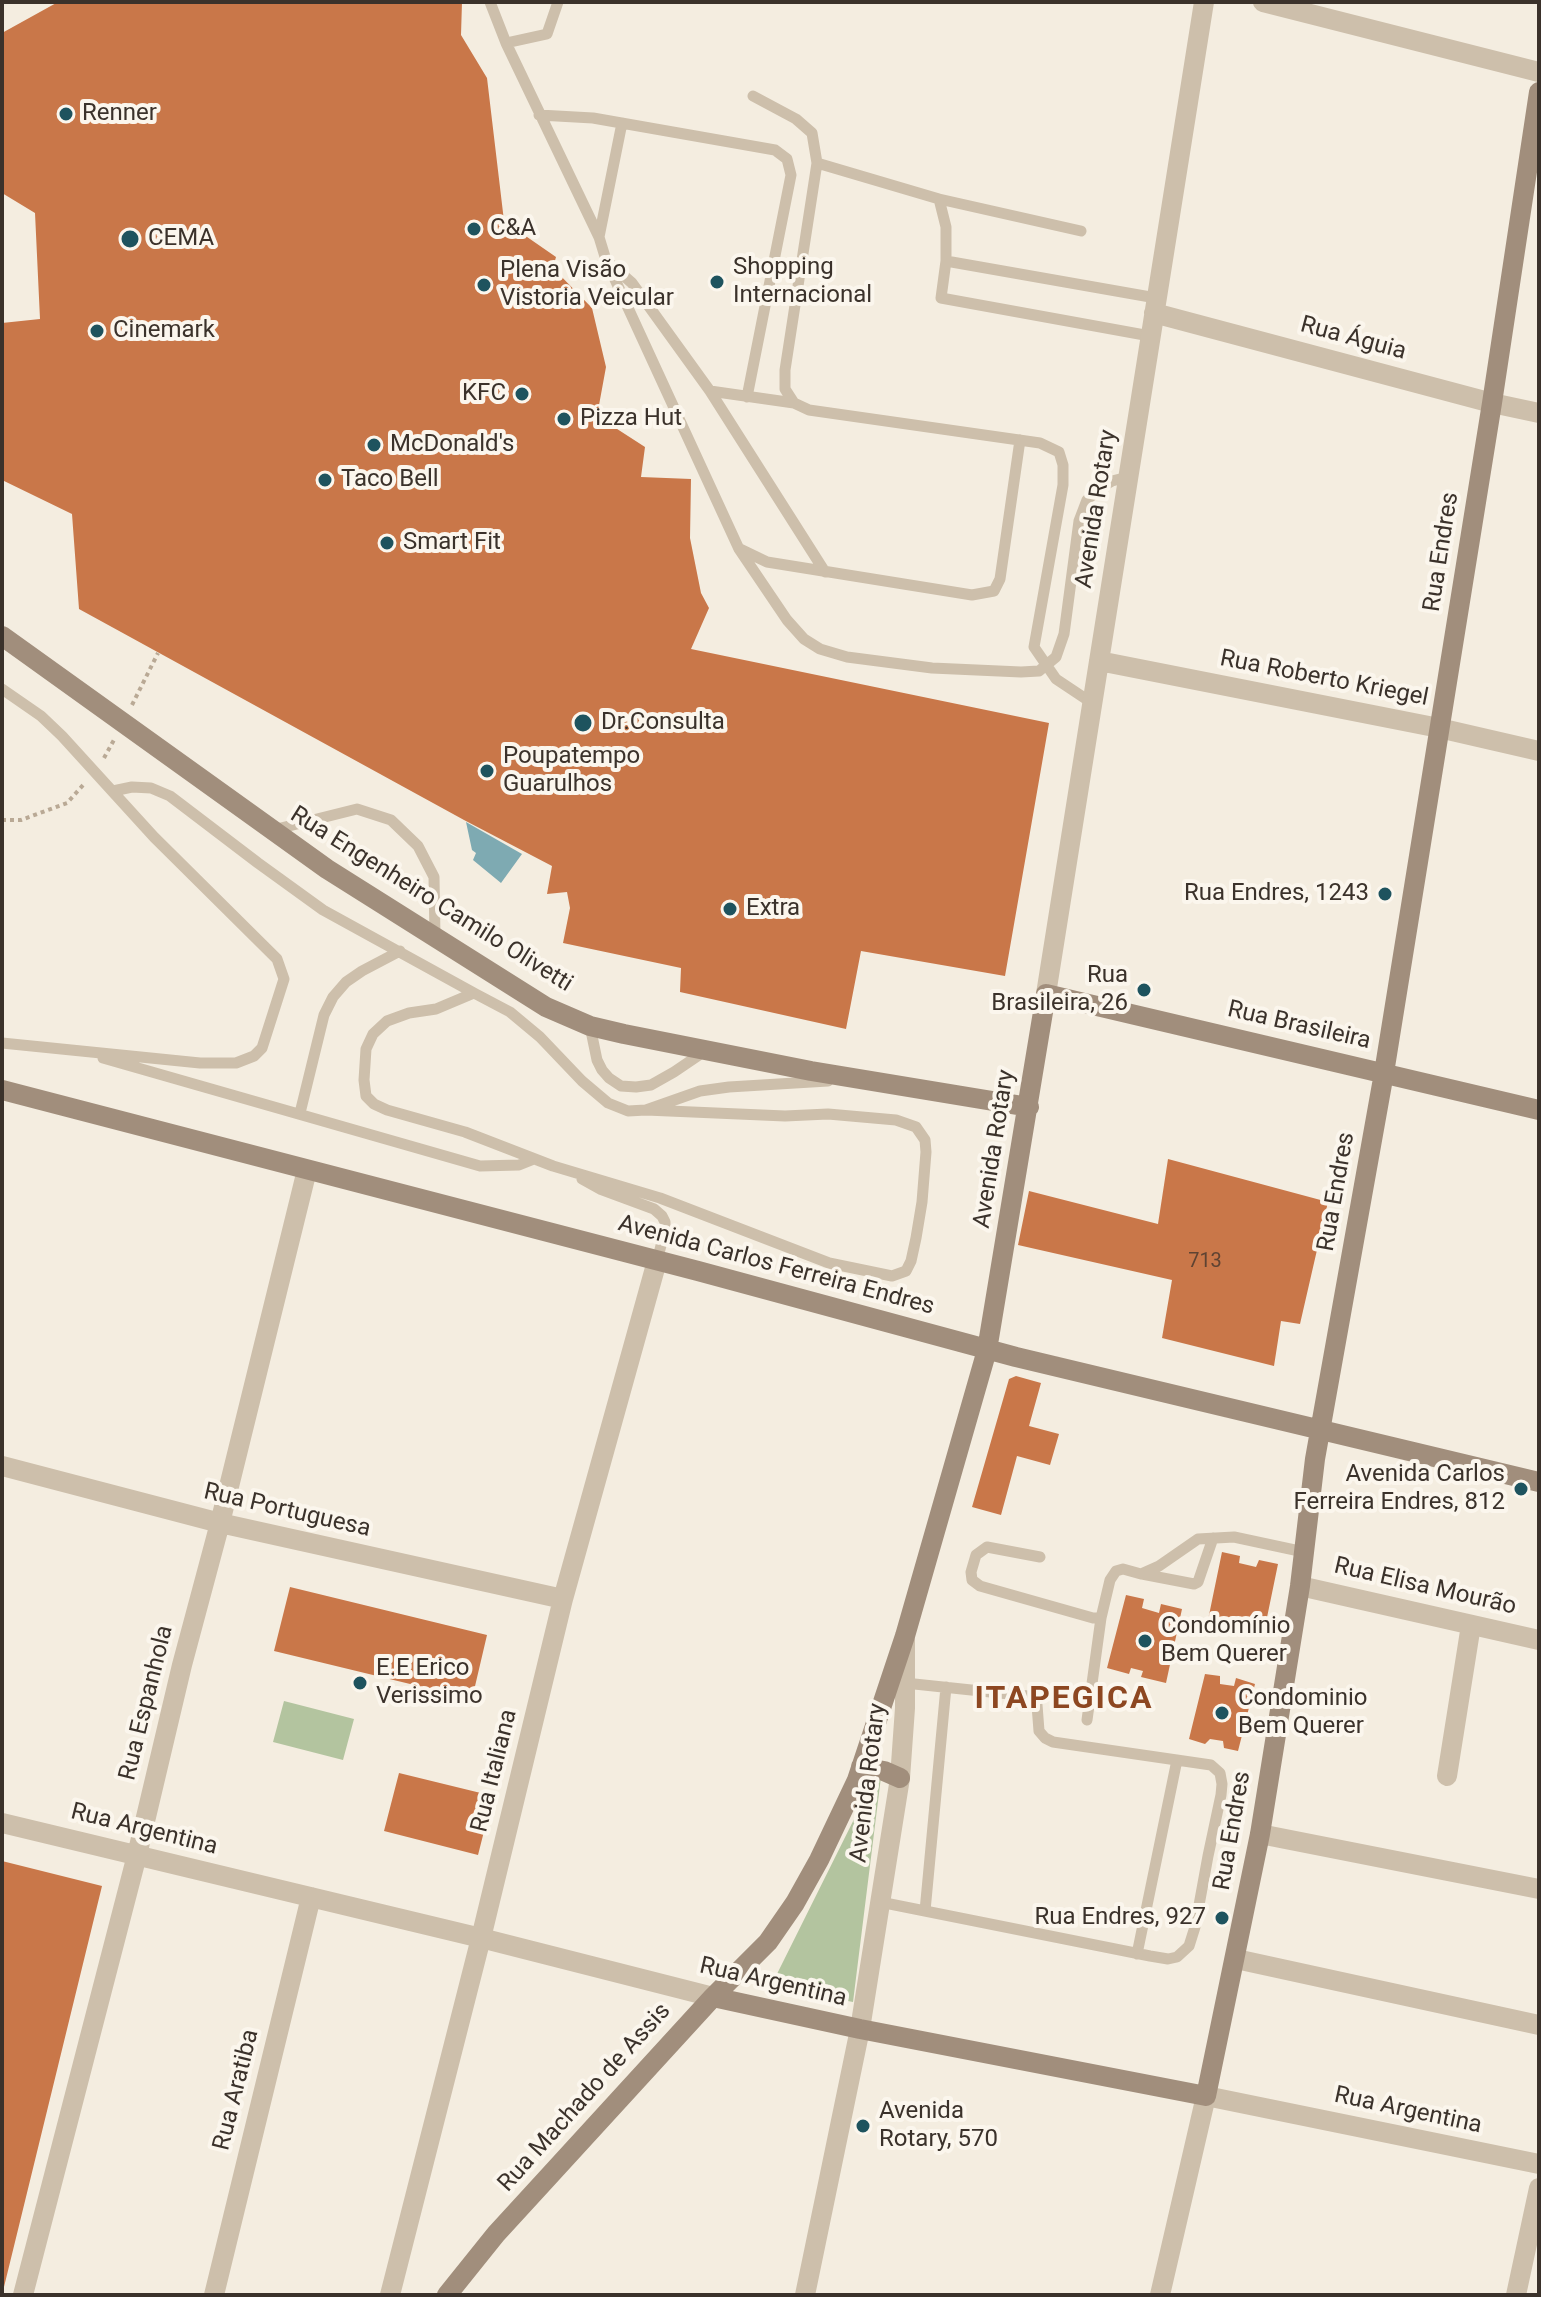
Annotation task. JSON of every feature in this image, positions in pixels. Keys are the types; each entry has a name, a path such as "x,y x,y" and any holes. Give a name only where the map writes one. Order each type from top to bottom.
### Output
{"street":[{"name":"Avenida Rotary","path":"805,2295 860,2029 900,1778 905,1636 987,1350 1029,1107 1204,2"},
{"path":"1263,2 1539,72"},
{"name":"Rua Endres","path":"1160,2295 1236,1959 1260,1834 1300,1586 1321,1431 1384,1073 1539,92"},
{"name":"Rua Águia","path":"1155,306 1492,403 1539,413"},
{"name":"Rua Engenheiro Camilo Olivetti","path":"2,636 327,869 546,1007 590,1026 811,1071 1029,1107"},
{"name":"Rua Roberto Kriegel","path":"1099,661 1439,728 1539,751"},
{"name":"Rua Brasileira","path":"1046,994 1539,1110"},
{"name":"Avenida Carlos Ferreira Endres","path":"2,1090 987,1350 1539,1482"},
{"name":"Rua Espanhola","path":"23,2295 137,1855 307,1170"},
{"name":"Rua Italiana","path":"390,2295 563,1599 657,1261"},
{"name":"Rua Portuguesa","path":"2,1466 220,1523 563,1599"},
{"name":"Rua Elisa Mourão","path":"1300,1586 1539,1640"},
{"path":"1447,1776 1471,1625"},
{"name":"Rua Machado de Assis","path":"455,2294 496,2234 713,1997 768,1942 795,1903 819,1860 861,1767 905,1636"},
{"path":"861,1767 900,1778"},
{"name":"Rua Argentina","path":"2,1823 713,1997 1539,2164"},
{"path":"1260,1834 1539,1889"},
{"name":"Rua Aratiba","path":"214,2295 311,1897"},
{"path":"1236,1959 1539,2025"},
{"path":"1516,2295 1539,2188"}],"lane":[{"path":"490,2 506,43 599,237 606,260 739,549 787,620 804,639 820,649 847,657 932,668 1039,671 1056,657 1064,634 1079,521 1087,500 1112,481 1128,477"},
{"path":"506,43 547,34 558,2"},
{"path":"753,96 796,119 812,133 817,163 785,370 785,389 794,403"},
{"path":"539,115 593,118 775,150 787,159 791,175 747,397"},
{"path":"599,237 622,123"},
{"path":"817,163 939,199 1081,231"},
{"path":"939,199 946,227 941,298 1150,336"},
{"path":"606,260 632,283 710,391 825,572"},
{"path":"946,261 1155,306"},
{"path":"710,391 794,403 809,410 1040,443 1059,452 1063,465 1063,485 1034,647 1056,679 1092,703"},
{"path":"739,549 767,562 825,572 972,595 994,591 1000,579 1020,440"},
{"path":"2,1043 200,1063 236,1063 254,1056 262,1048 283,987 283,971 277,959 154,837 41,716 4,692"},
{"path":"113,791 132,787 151,788 170,796 323,910 500,1005 540,1037 608,1103 628,1111 785,1116 817,1114 882,1118 916,1127 922,1134 926,1152 922,1202 911,1261 906,1271 892,1276 829,1263 660,1198 573,1172 465,1132 374,1104 366,1096 364,1080 366,1049 373,1034 387,1021 409,1013 436,1009 474,993"},
{"path":"273,831 357,809 391,820 418,846 434,877 435,938"},
{"path":"300,1113 324,1015 333,997 346,982 362,971 400,951"},
{"path":"590,1026 602,1070 621,1086 651,1085 706,1050"},
{"path":"73,1050 480,1166 519,1165 534,1159"},
{"path":"646,1110 700,1091 865,1079"},
{"path":"573,1172 600,1189 654,1209 662,1216 665,1230 657,1261"},
{"path":"1141,1574 1159,1566 1198,1539 1234,1537 1304,1552"},
{"path":"1087,1720 1101,1618 1110,1580 1116,1571 1123,1569 1194,1584 1198,1582 1213,1538"},
{"path":"1040,1557 987,1547 976,1555 972,1580 980,1586 1101,1618"},
{"path":"880,1902 1137,1954 1168,1959 1177,1957 1189,1946 1195,1927 1222,1784 1220,1773 1211,1765 1053,1742 1039,1731 1037,1705 1028,1696 905,1683"},
{"path":"925,1911 946,1687"},
{"path":"1137,1954 1177,1760"}],"green space":[{"path":"284,1701 354,1719 343,1760 273,1742"},
{"path":"883,1761 853,2002 771,1986"}],"water":[{"path":"466,822 522,854 501,883 473,860 476,853 472,850"}],"building":[{"path":"58,2 462,2 461,35 487,78 504,221 556,257 553,268 592,308 606,367 597,416 645,447 641,477 691,479 690,538 701,593 709,608 691,649 1049,723 1005,976 861,951 846,1029 680,992 681,968 563,943 570,908 567,892 547,894 552,866 79,609 72,514 2,480 2,323 40,319 35,213 2,193 2,33"},
{"path":"1168,1159 1328,1202 1300,1324 1281,1321 1274,1366 1162,1338 1172,1280 1018,1245 1029,1191 1158,1224"},
{"path":"1016,1376 1041,1383 1029,1426 1059,1434 1050,1465 1017,1456 1001,1515 972,1507 1009,1379"},
{"name":"Condomínio Bem Querer","path":"1222,1552 1240,1556 1239,1563 1256,1567 1259,1560 1278,1564 1264,1632 1245,1628 1247,1620 1229,1617 1228,1624 1208,1620"},
{"path":"290,1587 487,1635 472,1699 274,1651"},
{"name":"Condomínio Bem Querer","path":"1126,1595 1144,1599 1142,1608 1159,1613 1161,1604 1182,1609 1166,1683 1141,1677 1143,1671 1131,1668 1129,1674 1107,1668"},
{"name":"Condominio Bem Querer","path":"1205,1674 1220,1676 1220,1684 1234,1686 1236,1678 1255,1684 1238,1751 1224,1748 1223,1741 1210,1739 1205,1744 1189,1739"},
{"path":"399,1773 493,1796 478,1855 384,1831"},
{"path":"2,1861 102,1886 3,2291 2,2291"}],"place":[{"name":"Renner","path":"66,114"},
{"name":"C&A","path":"474,229"},
{"name":"CEMA","path":"130,239"},
{"name":"Shopping Internacional","path":"717,282"},
{"name":"Plena Visão Vistoria Veicular","path":"484,285"},
{"name":"Cinemark","path":"97,331"},
{"name":"KFC","path":"522,394"},
{"name":"Pizza Hut","path":"564,419"},
{"name":"McDonald's","path":"374,445"},
{"name":"Taco Bell","path":"325,480"},
{"name":"Smart Fit","path":"387,543"},
{"name":"Dr.Consulta","path":"583,723"},
{"name":"Poupatempo Guarulhos","path":"487,771"},
{"name":"Rua Endres, 1243","path":"1385,894"},
{"name":"Extra","path":"730,909"},
{"name":"Rua Brasileira, 26","path":"1144,990"},
{"name":"Avenida Carlos Ferreira Endres, 812","path":"1521,1489"},
{"name":"Condomínio Bem Querer","path":"1145,1641"},
{"name":"E.E Erico Verissimo","path":"360,1683"},
{"name":"Condominio Bem Querer","path":"1222,1713"},
{"name":"Rua Endres, 927","path":"1222,1918"},
{"name":"Avenida Rotary, 570","path":"863,2126"}],"district":[{"name":"ITAPEGICA","path":"1064,1700"}]}
